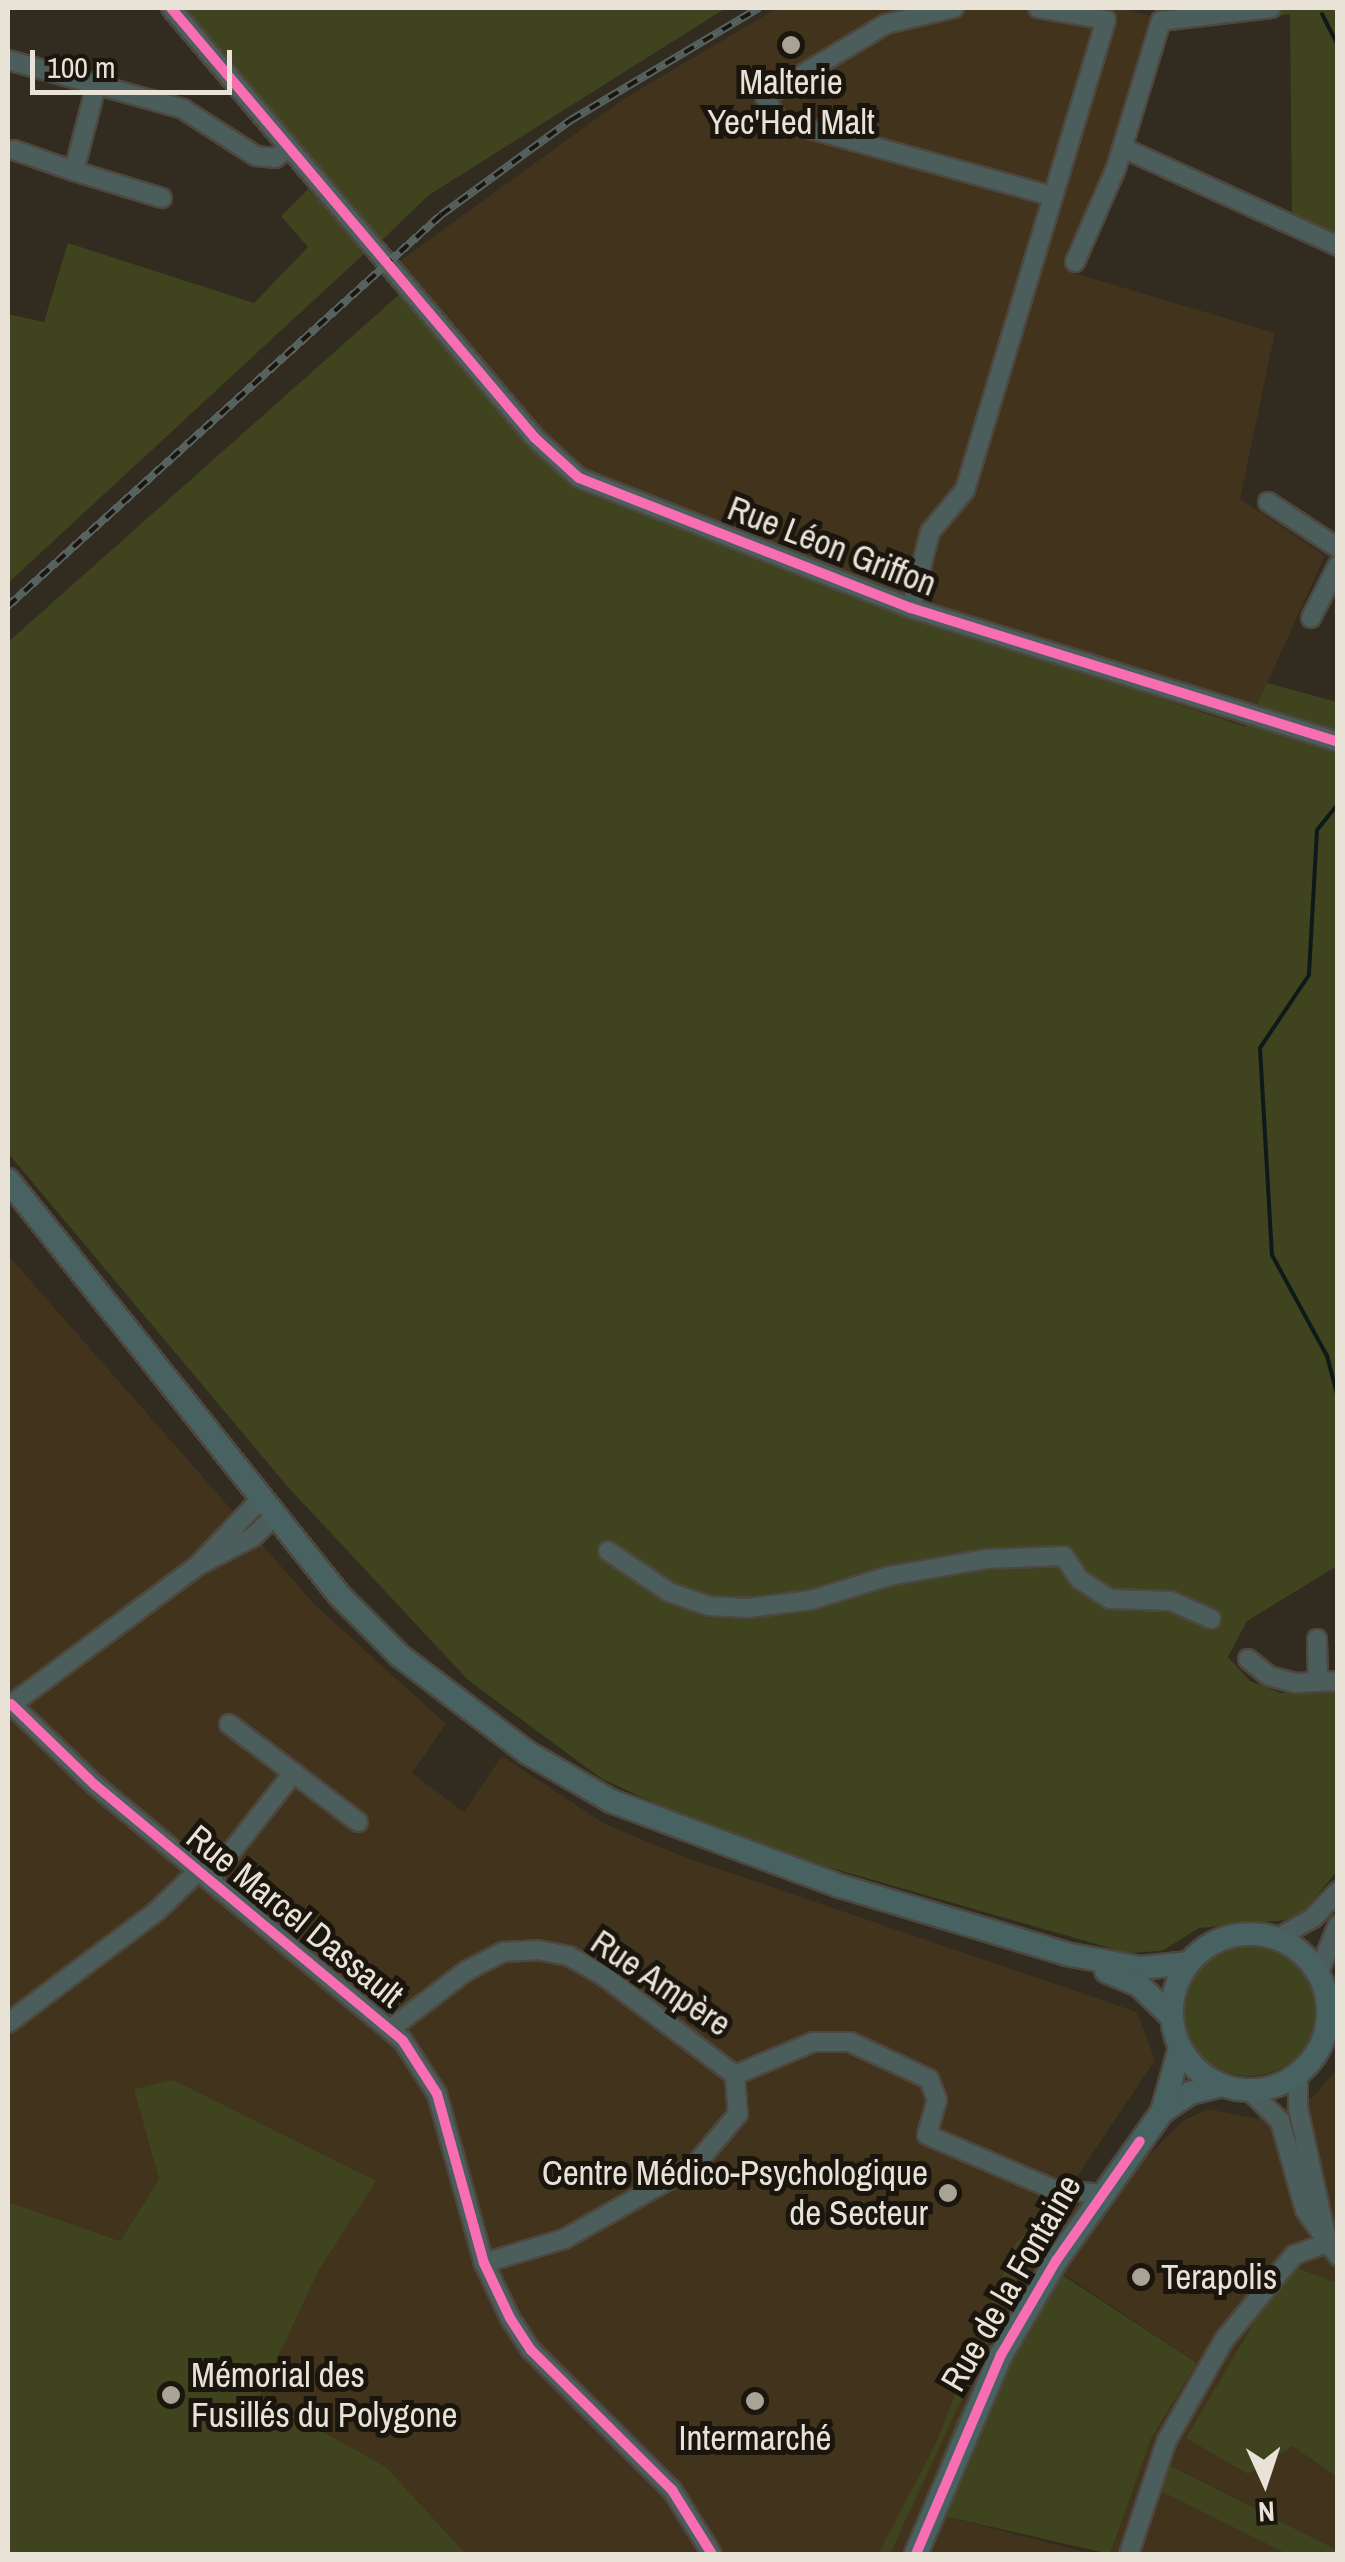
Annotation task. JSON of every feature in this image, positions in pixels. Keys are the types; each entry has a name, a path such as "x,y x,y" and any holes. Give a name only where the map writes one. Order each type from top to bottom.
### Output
{"main road":[{"path":"8,1180 266,1509 400,1656 528,1753 611,1800 745,1854 1066,1954 1139,1985 1172,2016"},
{"path":"1066,1954 1140,1968 1189,1963 1219,1940 1276,1938 1329,1997 1328,2047 1298,2073 1248,2090 1221,2084 1180,2048 1172,2016 1189,1963"},
{"name":"Rue de la Fontaine","path":"916,2554 1001,2354 1102,2194 1162,2112 1180,2048"},
{"name":"Rue de la Fontaine","path":"1162,2112 1190,2094 1221,2084"}],"street":[{"name":"Rue Léon Griffon","path":"171,8 535,438 579,478 911,608 1338,742"},
{"path":"954,8 886,24 764,96 778,120 1048,195"},
{"path":"911,608 930,532 964,490 1048,195 1106,20 1038,8"},
{"path":"1075,262 1122,148 1162,21 1271,8"},
{"path":"8,60 97,82 183,110 256,156 275,158 288,149"},
{"path":"74,171 97,82"},
{"path":"1122,148 1338,246"},
{"path":"14,150 162,198"},
{"path":"1268,502 1338,548"},
{"path":"1311,618 1338,565"},
{"path":"10,1705 197,1566 253,1537 266,1509"},
{"path":"608,1550 669,1592 709,1606 748,1608 811,1600 888,1576 986,1559 1064,1556 1079,1579 1110,1599 1170,1601 1212,1620"},
{"path":"1248,1659 1270,1676 1328,1682 1317,1639"},
{"name":"Rue Marcel Dassault","path":"10,1705 204,1876 390,2029 437,2094 484,2262 531,2350 672,2490 712,2554"},
{"path":"229,1724 358,1822"},
{"name":"Rue Marcel Dassault","path":"204,1876 294,1772"},
{"path":"8,2022 204,1876"},
{"path":"1276,1938 1313,1918 1338,1892"},
{"path":"1329,1997 1338,1926"},
{"name":"Rue Ampère","path":"390,2029 466,1971 503,1952 538,1950 568,1956 604,1976 735,2076 738,2114 695,2166 564,2239 484,2262"},
{"name":"Rue Ampère","path":"735,2076 813,2042 850,2042 930,2078 937,2100 927,2135 1064,2190 1102,2194"},
{"path":"1298,2073 1298,2108 1331,2245"},
{"path":"1248,2090 1280,2121 1305,2210 1331,2245"},
{"path":"1128,2554 1167,2440 1224,2340 1294,2255 1331,2245"}],"shaded area":[{"path":"777,8 1124,8 1156,18 1114,158 1068,265 1071,272 1275,333 1240,499 1325,556 1247,727 838,591 578,489 386,271 622,100"},
{"path":"8,1255 315,1605 446,1724 412,1773 464,1812 502,1756 605,1824 687,1858 1137,2012 1155,2060 1072,2184 1090,2189 1017,2298 921,2510 1093,2554 466,2554 386,2467 260,2396 318,2272 375,2182 135,2089 159,2179 120,2241 8,2202"},
{"path":"1337,2069 1337,2550 1167,2464 1158,2489 1287,2554 1110,2554 1151,2439 1197,2363 1059,2271 1139,2164 1183,2121 1208,2109 1257,2119 1314,2096"}],"green space":[{"path":"185,8 726,8 429,195 382,240 262,108"},
{"path":"1191,8 1337,8 1337,239 1292,213 1290,14 1204,26"},
{"path":"308,189 366,252 8,583 8,314 44,322 68,243 254,303 308,247 281,216"},
{"path":"402,292 578,489 838,591 1246,727 1267,683 1337,702 1337,1566 1247,1621 1228,1657 1250,1681 1281,1693 1337,1691 1337,1871 1298,1919 1199,1928 1162,1951 1127,1953 821,1865 708,1827 602,1779 468,1680 287,1486 8,1153 8,642"},
{"path":"1249,1938 1275,1943 1298,1958 1313,1981 1318,2007 1313,2033 1298,2056 1275,2071 1249,2076 1223,2071 1200,2056 1185,2033 1180,2007 1185,1981 1200,1958 1223,1943"},
{"path":"173,2080 376,2181 318,2272 260,2396 386,2467 466,2554 8,2554 8,2202 120,2241 159,2179 134,2089"},
{"path":"1060,2196 1068,2196 1021,2271 890,2554 878,2554 935,2445 1015,2244"},
{"path":"1041,2261 1197,2363 1151,2439 1110,2554 921,2511 956,2421"},
{"path":"1297,2268 1337,2283 1337,2477 1293,2446 1248,2474 1186,2438 1261,2311"},
{"path":"1167,2464 1337,2550 1337,2554 1287,2554 1157,2489"}],"waterway":[{"path":"1322,14 1338,46"},
{"path":"1338,804 1317,830 1309,975 1260,1048 1272,1255 1327,1356 1338,1398"}],"railway":[{"path":"8,606 441,215 571,120 759,8"}],"cycle path":[{"path":"171,8 535,438 579,478 911,608 1338,742"},
{"path":"11,1704 95,1785 403,2041 437,2094 484,2263 510,2318 531,2350 672,2490 712,2554"},
{"path":"916,2554 1001,2355 1056,2261 1140,2141"}],"place":[{"name":"Malterie Yec'Hed Malt","path":"791,45"},
{"name":"Centre Médico-Psychologique de Secteur","path":"948,2193"},
{"name":"Terapolis","path":"1141,2277"},
{"name":"Mémorial des Fusillés du Polygone","path":"171,2395"},
{"name":"Intermarché","path":"755,2401"}]}
